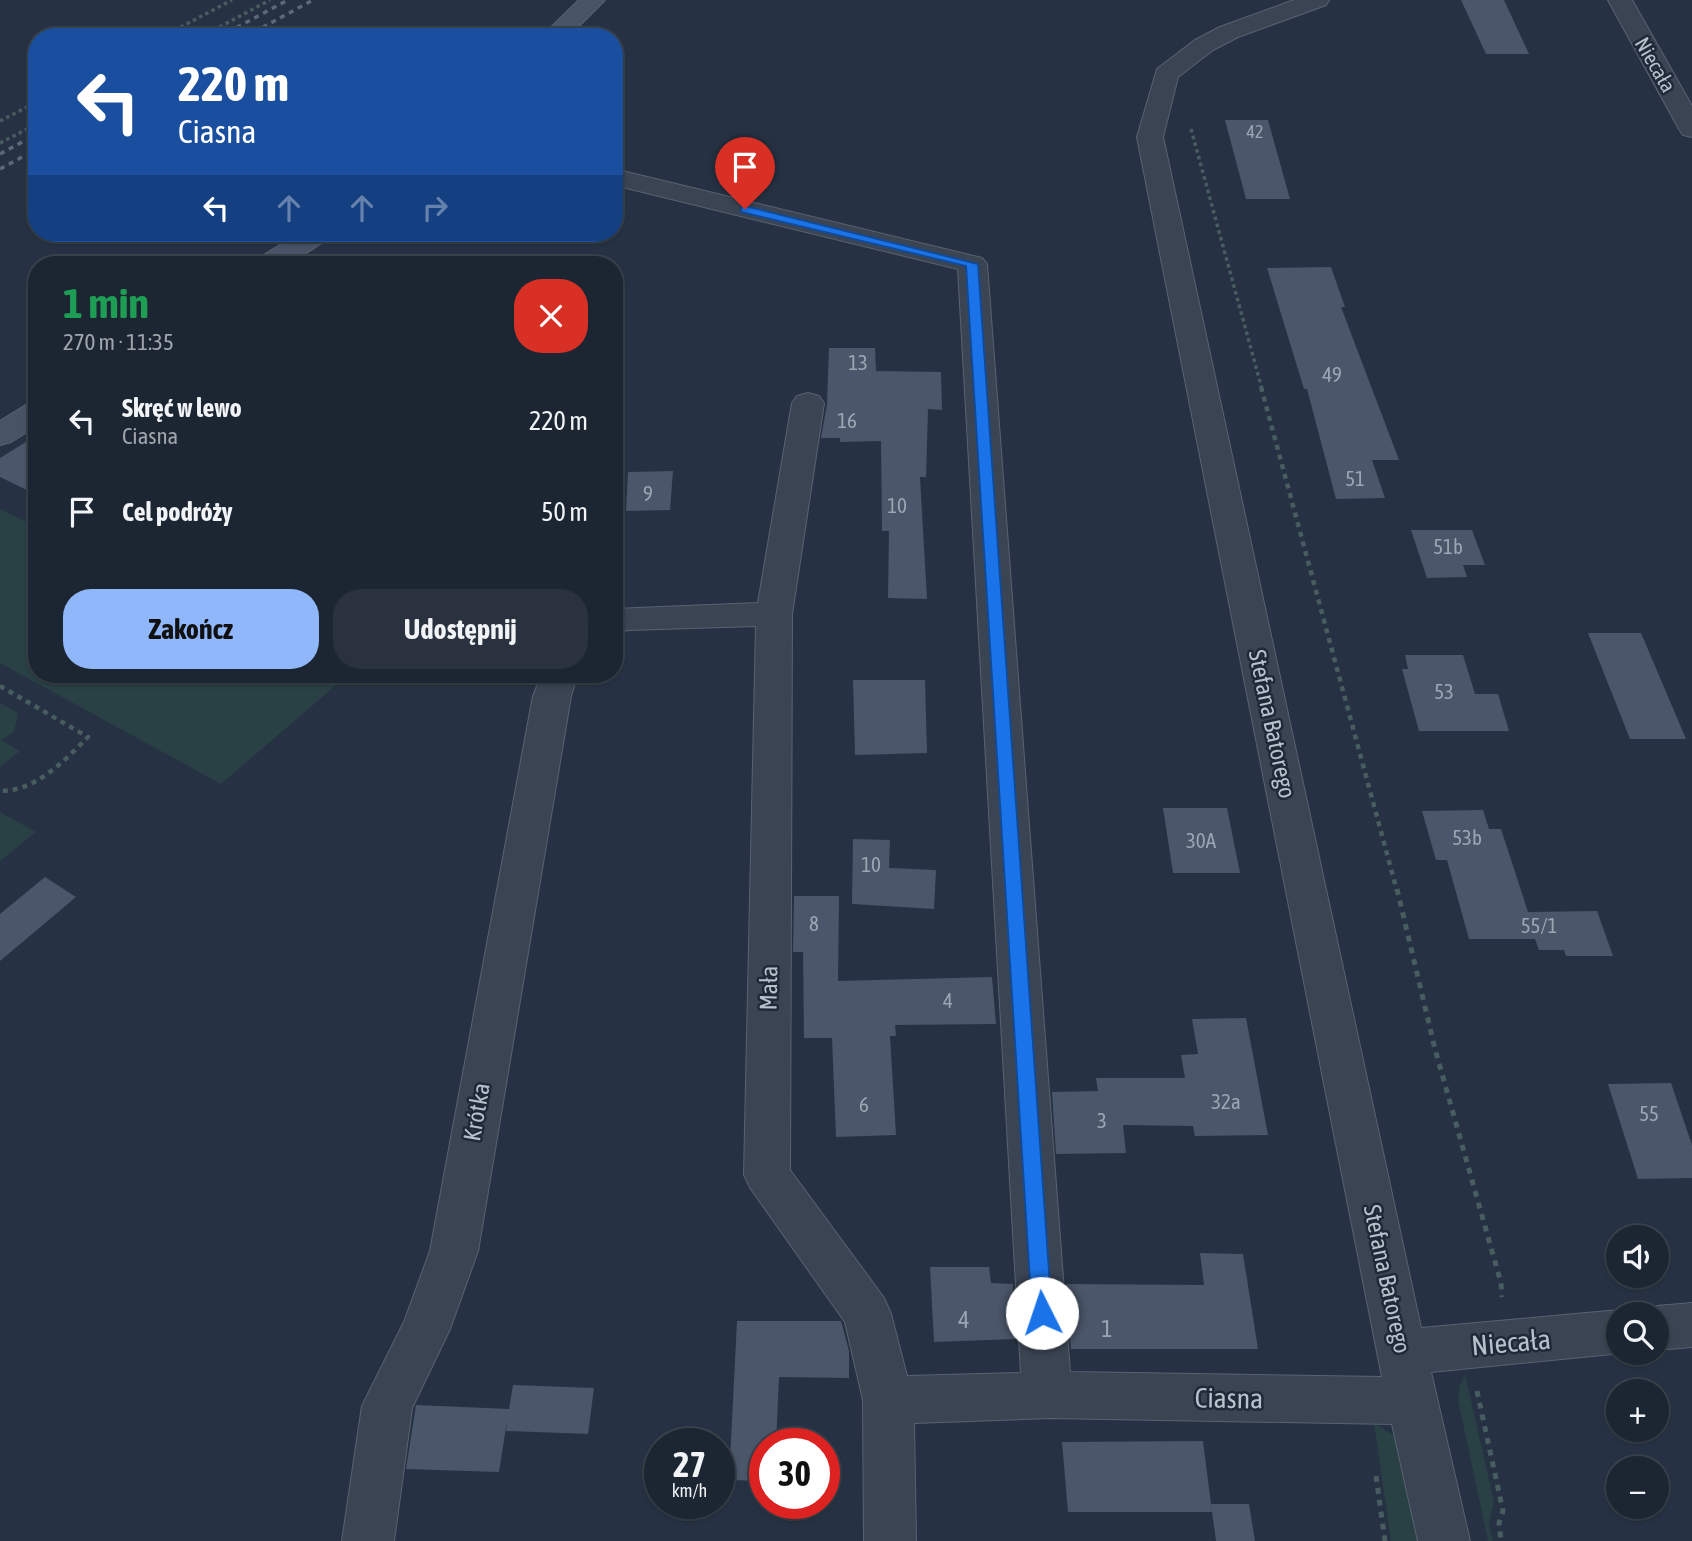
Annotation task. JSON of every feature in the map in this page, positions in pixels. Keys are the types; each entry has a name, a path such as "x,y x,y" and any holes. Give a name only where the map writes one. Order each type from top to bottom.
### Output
{"street":[{"path":"563,28 593,0"},
{"name":"Stefana Batorego","path":"1317,0 1229,32 1204,45 1166,74 1150,137 1412,1401 1444,1541"},
{"name":"Niecała","path":"1620,0 1692,128"},
{"path":"623,179 972,264 1047,1396"},
{"path":"282,256 304,242"},
{"name":"Mała","path":"808,403 774,614 767,1175 867,1314 888,1400 890,1541"},
{"path":"0,435 28,418"},
{"path":"623,618 774,614"},
{"name":"Krótka","path":"368,1541 387,1406 426,1329 454,1251 552,696 557,683"},
{"path":"1669,1327 1692,1325"},
{"name":"Niecała","path":"1402,1352 1606,1333"},
{"name":"Ciasna","path":"888,1400 1047,1396 1412,1401"}],"path":[{"path":"179,28 232,0"},
{"path":"218,28 270,0"},
{"path":"0,121 28,107"},
{"path":"1189,120 1388,853 1434,1049 1501,1283 1502,1299"},
{"path":"0,143 28,129"},
{"path":"0,686 88,737 56,768 11,793 0,791"},
{"path":"1467,1346 1503,1511 1499,1523 1502,1541"},
{"path":"1376,1474 1385,1541"}],"green space":[{"path":"0,509 28,523 28,678 0,663"},
{"path":"37,683 339,683 221,784"},
{"path":"0,703 18,713 14,732 1,740 20,751 0,767"},
{"path":"0,812 36,832 0,861"},
{"path":"1465,1374 1494,1502 1489,1524 1493,1541 1488,1541 1458,1400"},
{"path":"1374,1423 1395,1436 1418,1541 1391,1541"}],"building":[{"path":"1461,0 1504,0 1529,54 1486,54"},
{"path":"1225,120 1268,120 1290,199 1246,199"},
{"path":"1331,267 1345,307 1341,307 1399,460 1372,460 1385,498 1336,499 1307,389 1304,389 1267,268"},
{"path":"829,348 875,348 876,371 941,372 942,410 928,409 926,477 920,477 927,599 888,598 889,531 882,531 881,441 840,442 840,438 821,438 827,404"},
{"path":"28,441 28,491 0,477 0,458"},
{"path":"673,471 670,510 626,511 628,472"},
{"path":"1411,530 1472,530 1485,565 1463,565 1467,577 1427,578"},
{"path":"1588,633 1641,633 1686,739 1630,739"},
{"path":"1405,655 1463,655 1475,694 1498,694 1509,731 1419,731 1402,669 1408,669"},
{"path":"853,680 925,680 927,753 855,755"},
{"path":"1163,808 1227,808 1240,873 1173,873"},
{"path":"1483,810 1489,829 1501,829 1528,912 1597,911 1613,956 1566,956 1564,950 1539,950 1535,939 1469,939 1447,860 1436,860 1422,811"},
{"path":"853,839 890,840 889,868 936,870 934,909 852,904"},
{"path":"45,877 76,897 0,961 0,914"},
{"path":"794,896 839,896 838,981 992,977 996,1024 895,1025 896,1036 890,1036 896,1135 836,1137 832,1038 804,1038 803,952 793,952"},
{"path":"1246,1018 1268,1135 1195,1136 1193,1126 1123,1125 1126,1153 1056,1154 1052,1092 1098,1091 1096,1078 1185,1078 1181,1055 1198,1054 1192,1019"},
{"path":"1671,1083 1692,1145 1692,1178 1638,1179 1608,1084"},
{"path":"1200,1253 1243,1254 1258,1349 1071,1349 1066,1284 1204,1285"},
{"path":"930,1267 989,1267 991,1283 1013,1284 1016,1339 934,1342"},
{"path":"737,1321 841,1321 849,1351 849,1378 779,1377 777,1428 749,1428 749,1481 735,1480 735,1428 732,1428"},
{"path":"513,1385 594,1388 588,1434 506,1431 507,1421 499,1472 406,1469 416,1405 509,1409"},
{"path":"1203,1441 1212,1512 1068,1512 1062,1442"},
{"path":"1211,1504 1249,1504 1255,1541 1216,1541"}],"railway":[{"path":"236,28 288,0"},
{"path":"262,28 313,0"},
{"path":"0,154 28,139"},
{"path":"0,169 28,154"}],"route":[{"path":"745,209 972,264 1042,1313"}]}
